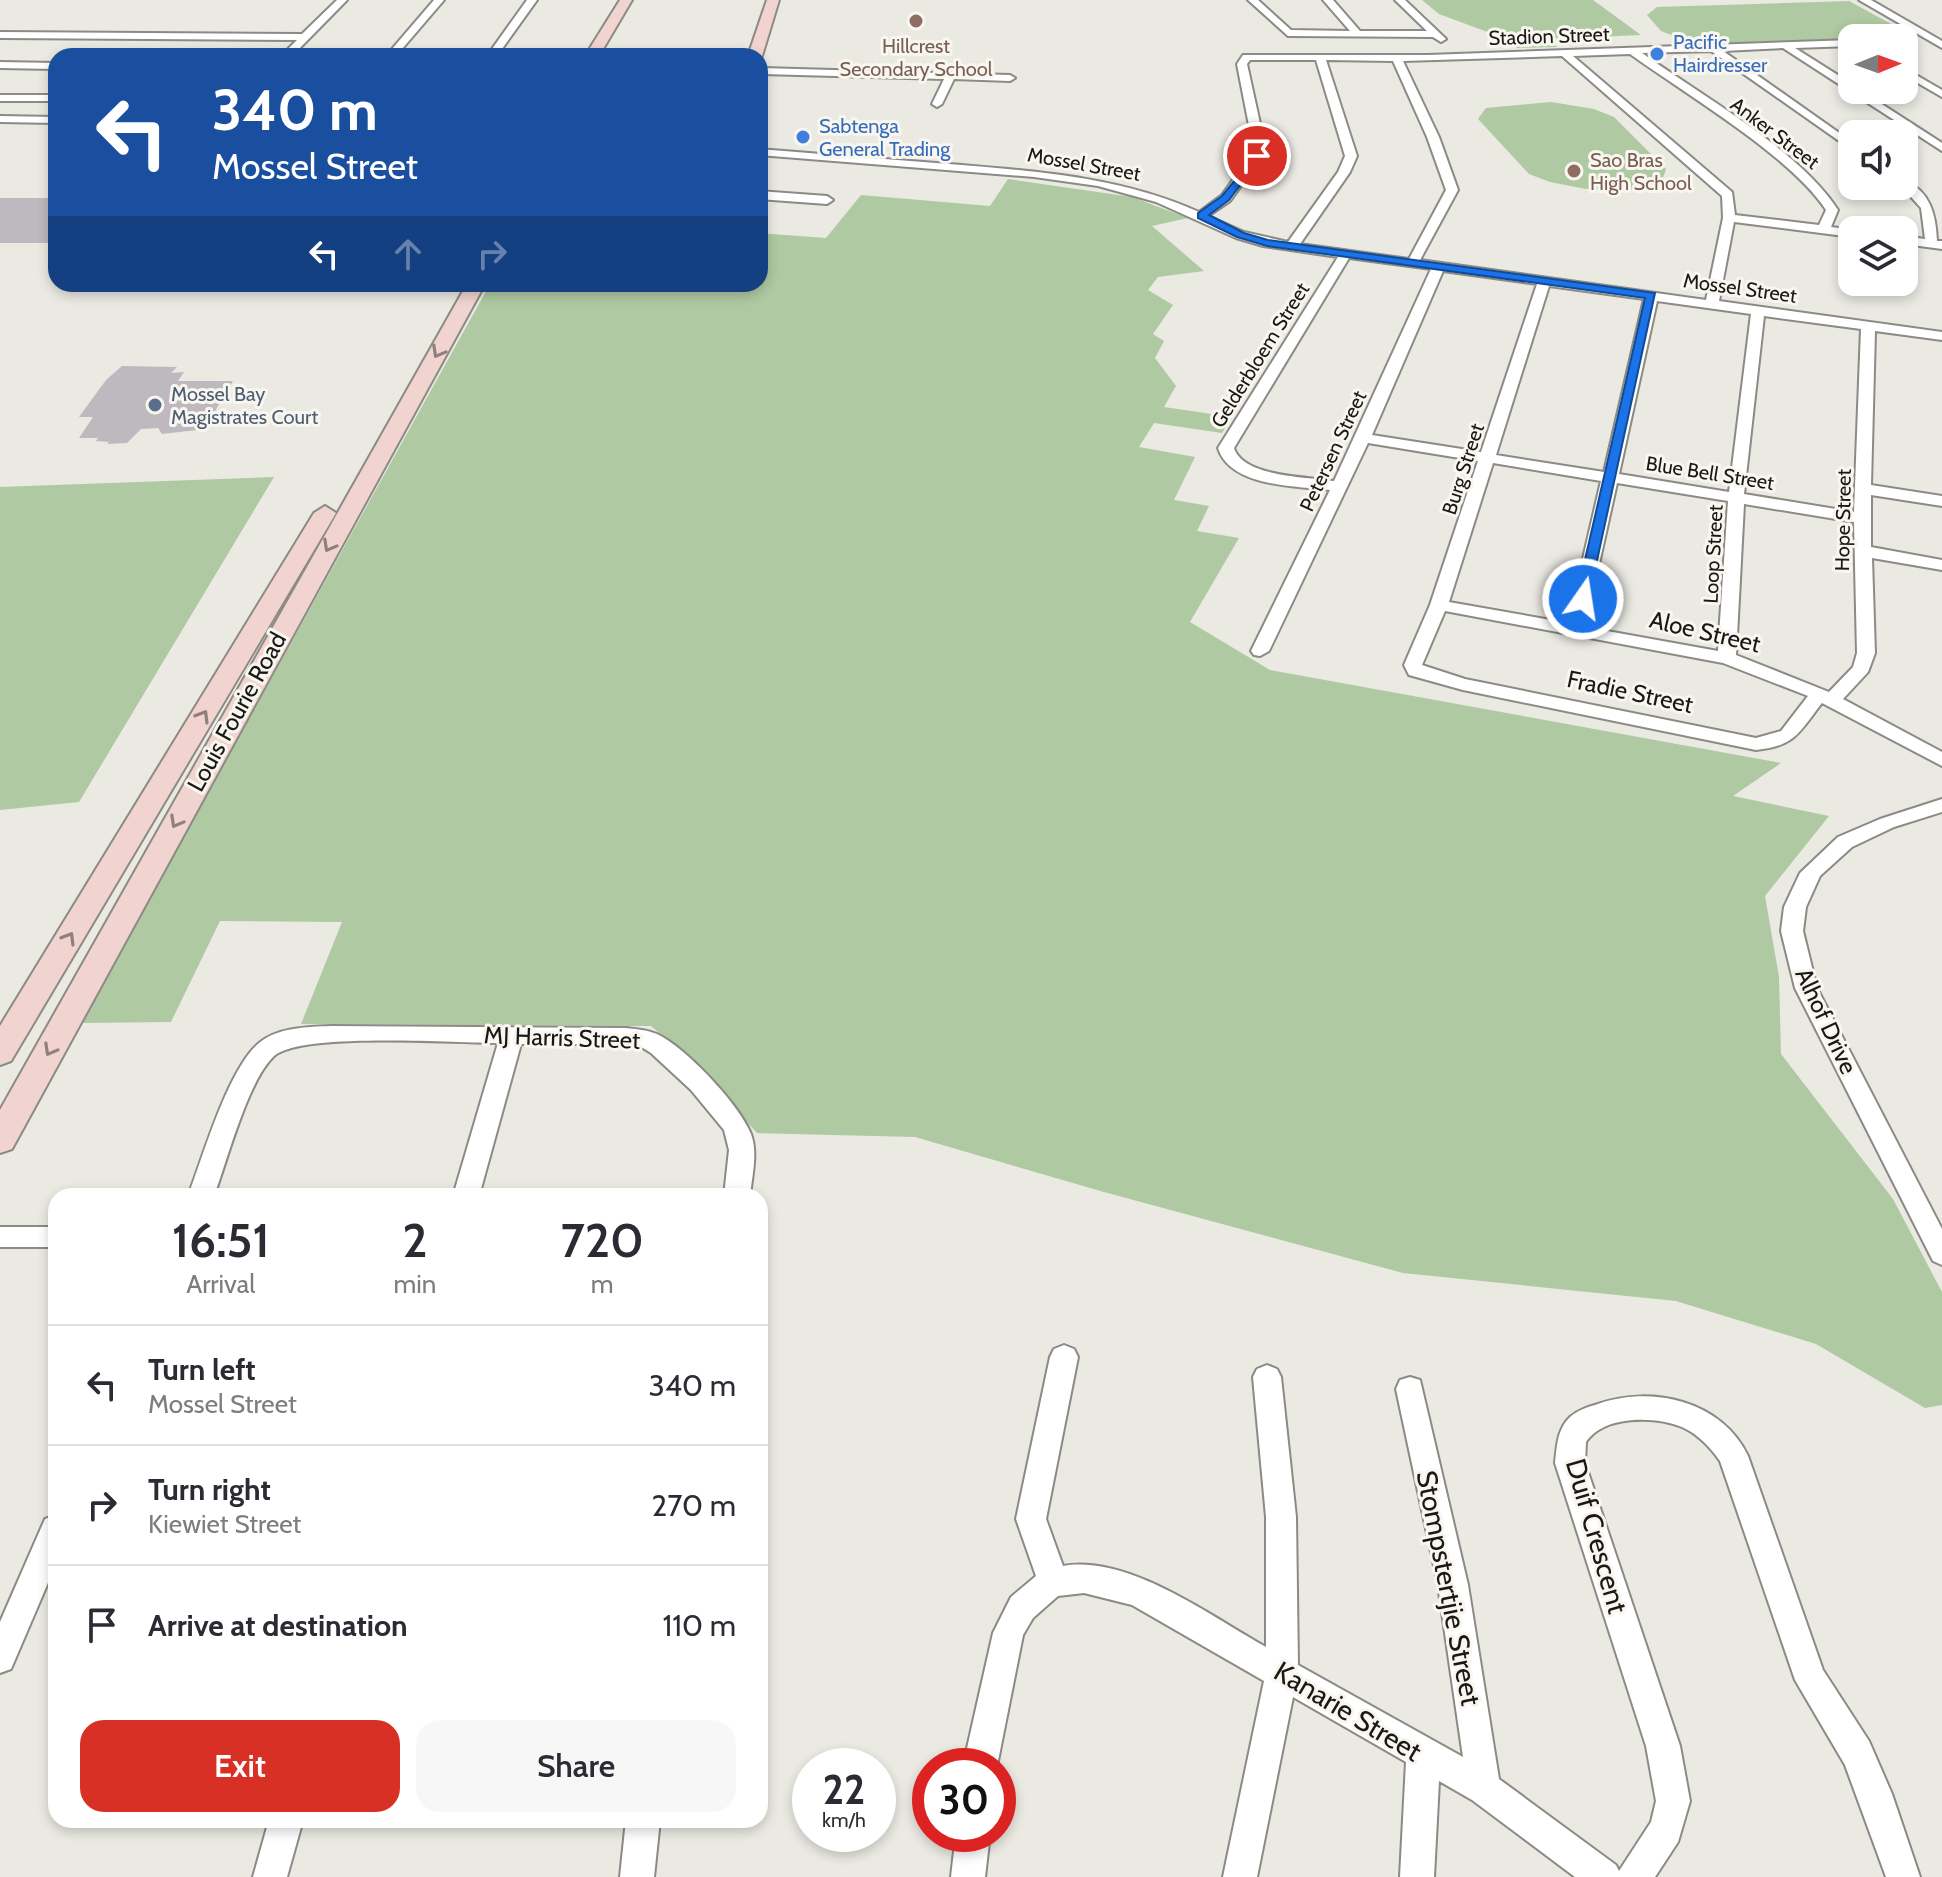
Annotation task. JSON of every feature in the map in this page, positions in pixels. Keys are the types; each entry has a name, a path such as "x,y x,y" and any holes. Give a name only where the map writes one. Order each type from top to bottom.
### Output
{"main road":[{"path":"597,48 626,0"},
{"path":"609,48 636,0"},
{"path":"758,48 773,0"},
{"name":"Louis Fourie Road","path":"0,1053 346,478 453,292"},
{"name":"Louis Fourie Road","path":"0,1140 472,292"}],"street":[{"path":"294,48 342,0"},
{"path":"398,48 439,0"},
{"path":"498,48 532,0"},
{"path":"1253,0 1263,6 1282,30 1302,34 1436,34"},
{"path":"1328,0 1359,35"},
{"path":"1400,0 1460,57"},
{"path":"1865,0 1888,0"},
{"path":"1865,0 1938,42"},
{"path":"0,35 306,37"},
{"path":"1918,41 1938,42"},
{"name":"Stadion Street","path":"1202,215 1226,198 1260,151 1242,64 1247,57 1397,59 1838,43"},
{"path":"1784,45 1838,80"},
{"path":"1713,48 1838,137"},
{"name":"Anker Street","path":"1632,51 1823,193 1832,210 1823,230"},
{"path":"1564,53 1718,184 1729,198 1729,218 1712,304"},
{"path":"1291,247 1344,172 1351,156 1320,57"},
{"path":"1397,59 1433,137 1452,190 1412,264"},
{"path":"0,65 48,66"},
{"path":"768,71 1010,78"},
{"path":"937,104 951,76"},
{"path":"1918,79 1942,94"},
{"path":"0,98 48,98"},
{"path":"1874,104 1942,148"},
{"path":"0,122 48,122"},
{"name":"Mossel Street","path":"768,151 1098,183 1160,199 1254,240 1291,247 1942,336"},
{"path":"1918,194 1929,207 1936,244"},
{"path":"768,196 827,200"},
{"path":"1729,218 1838,232"},
{"name":"Gelderbloem Street","path":"1339,486 1251,473 1230,463 1226,448 1345,255"},
{"name":"Petersen Street","path":"1260,651 1363,438 1438,267"},
{"name":"Burg Street","path":"1413,665 1439,605 1544,282"},
{"path":"1576,629 1651,296"},
{"name":"Loop Street","path":"1727,658 1736,497 1758,310"},
{"name":"Hope Street","path":"1825,697 1862,668 1866,653 1862,518 1868,326"},
{"name":"Blue Bell Street","path":"1363,438 1862,518"},
{"path":"1865,489 1942,501"},
{"path":"1863,551 1942,565"},
{"name":"Aloe Street","path":"1439,605 1727,658 1825,697 1942,760"},
{"name":"Fradie Street","path":"1413,665 1420,675 1756,744 1772,744 1785,739 1825,697"},
{"name":"Alhof Drive","path":"1942,805 1887,823 1845,842 1811,873 1795,907 1792,931 1806,988 1942,1254"},
{"name":"MJ Harris Street","path":"204,1188 256,1060 282,1041 302,1035 626,1036 652,1041 703,1089 738,1131 742,1151 738,1188"},
{"path":"468,1188 512,1035"},
{"path":"0,1237 48,1237"},
{"path":"984,1748 1010,1628 1029,1598 1064,1579 1031,1519 1064,1357"},
{"path":"1240,1877 1282,1671 1281,1517 1267,1377"},
{"name":"Stompstertjie Street","path":"1410,1389 1453,1585 1484,1788"},
{"name":"Duif Crescent","path":"1634,1877 1666,1830 1673,1801 1663,1746 1570,1463 1572,1439 1583,1423 1598,1413 1632,1409 1688,1416 1721,1438 1733,1456 1811,1680 1857,1753 1875,1794 1903,1877"},
{"path":"0,1658 48,1547"},
{"name":"Kanarie Street","path":"1064,1579 1118,1584 1142,1594 1282,1671 1423,1756 1484,1788 1604,1877"},
{"path":"1417,1877 1423,1756"},
{"path":"270,1877 284,1828"},
{"path":"637,1877 642,1828"},
{"path":"968,1877 971,1852"}],"green space":[{"path":"1422,0 1593,0 1641,35 1521,40 1548,40 1557,47 1517,48 1509,40 1439,14"},
{"path":"1849,1 1891,24 1838,24 1838,39 1695,44 1661,31 1647,15 1657,7"},
{"path":"1551,102 1594,109 1614,117 1666,169 1662,181 1632,190 1586,189 1550,182 1529,174 1478,119 1486,108"},
{"path":"1008,179 1132,197 1188,218 1152,226 1204,271 1158,277 1148,290 1173,305 1153,334 1164,341 1155,358 1176,386 1164,407 1232,417 1222,433 1154,423 1139,447 1195,457 1174,500 1209,506 1197,531 1239,538 1190,622 1270,670 1781,763 1733,796 1829,816 1765,896 1779,977 1781,1054 1893,1199 1942,1292 1942,1405 1925,1408 1816,1344 1676,1301 1403,1273 915,1137 757,1133 679,1050 651,1026 301,1024 342,922 220,921 171,1022 80,1023 486,292 768,292 768,234 826,238 861,195 990,206"},
{"path":"274,477 79,802 0,810 0,487"}],"building":[{"path":"0,198 48,198 48,243 0,243"},
{"name":"Mossel Bay Magistrates Court","path":"122,366 177,367 171,373 184,372 178,381 233,381 212,416 206,416 197,430 162,434 158,428 141,429 127,443 107,444 109,442 96,441 98,438 79,438 93,417 79,417 106,380"}],"place":[{"name":"Hillcrest Secondary School","path":"916,21"},
{"name":"Pacific Hairdresser","path":"1657,54"},
{"name":"Sabtenga General Trading","path":"803,137"},
{"name":"Sao Bras High School","path":"1574,171"},
{"name":"Mossel Bay Magistrates Court","path":"155,405"}],"route":[{"path":"1257,156 1226,198 1202,215 1240,235 1267,243 1651,296 1583,599"}]}
